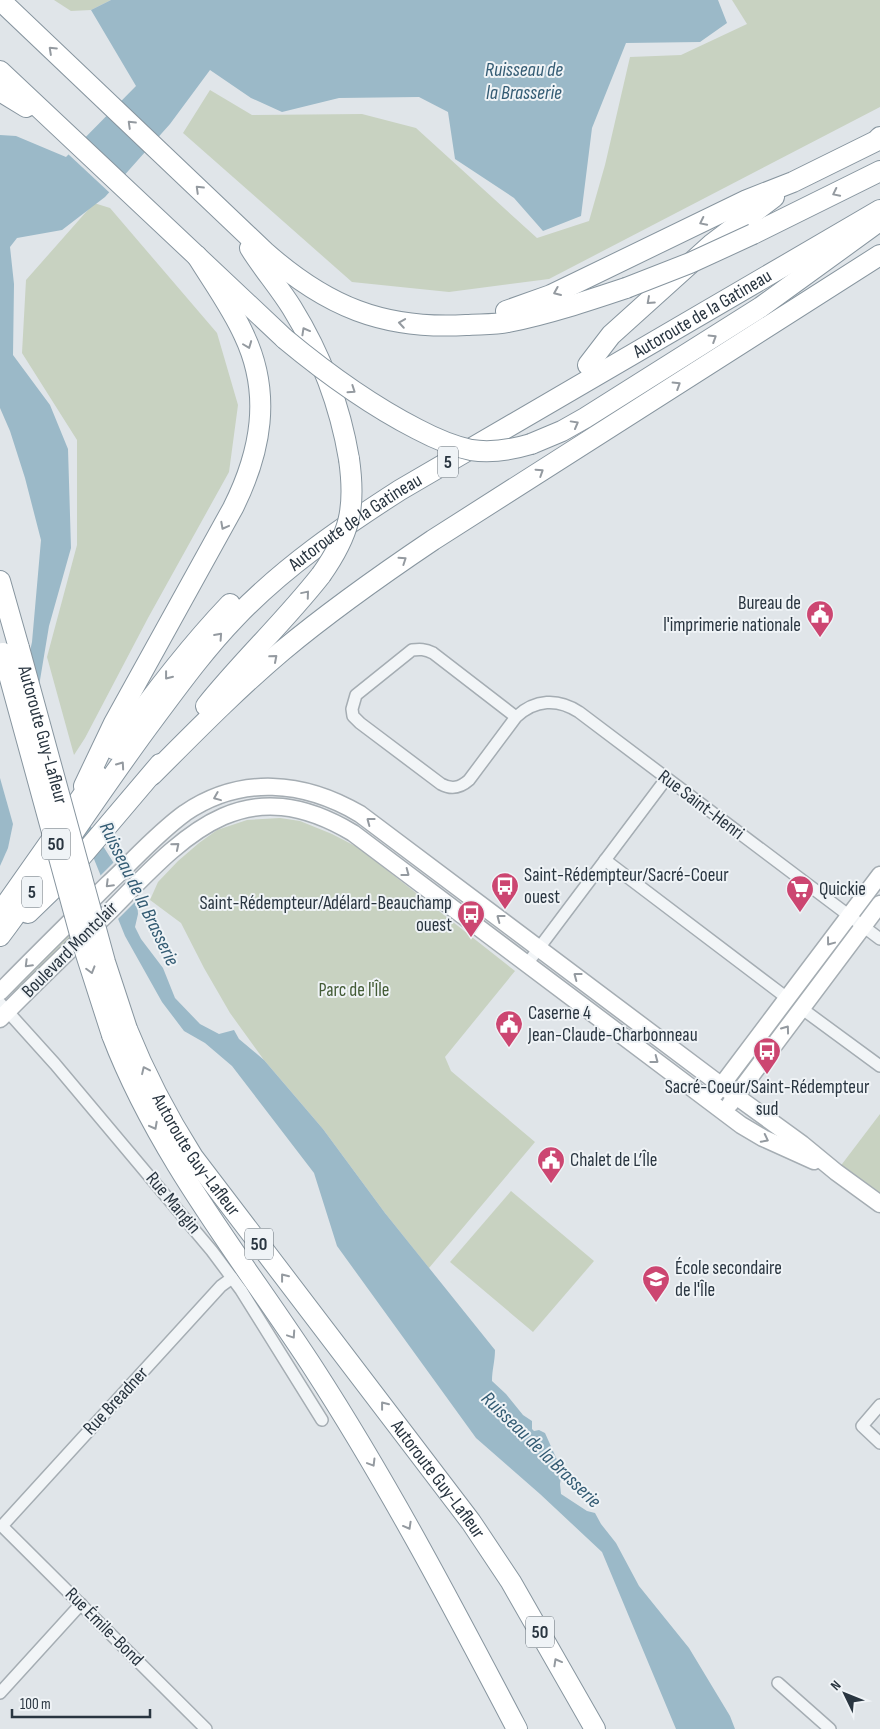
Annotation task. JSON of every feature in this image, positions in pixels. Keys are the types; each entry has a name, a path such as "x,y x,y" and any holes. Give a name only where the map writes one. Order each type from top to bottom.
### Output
{"highway":[{"path":"0,0 232,221 291,274 310,288 340,304 365,314 399,322 450,326 511,321 566,307 626,288 690,264 880,171"},
{"path":"0,71 285,339 366,399 410,425 446,442 464,448 491,451 509,450 562,431 761,307 880,221"},
{"path":"0,92 60,127"},
{"path":"450,326 502,312 551,294 615,265 747,200 794,182 879,140"},
{"path":"588,366 611,335 686,267 726,233 794,182"},
{"name":"Autoroute de la Gatineau","path":"0,936 140,713 192,645 235,599 263,573 310,534 411,470 880,195"},
{"name":"Autoroute de la Gatineau","path":"84,801 213,643 258,595 309,552 400,490 880,210"},
{"path":"0,940 59,883 152,774 226,681 298,604 339,548 349,521 352,496 349,459 334,399 316,351 292,307 258,261 232,221"},
{"path":"761,307 880,246"},
{"path":"84,801 114,723 238,499 249,473 259,432 261,408 258,381 249,345 197,256"},
{"path":"152,774 270,661 373,581 433,540 880,256"},
{"name":"Autoroute Guy-Lafleur","path":"0,581 7,648 83,945 120,1032 193,1157 464,1511 511,1582 596,1729"},
{"name":"Autoroute de la Gatineau","path":"0,913 60,840"},
{"name":"Autoroute Guy-Lafleur","path":"120,1032 137,1094 164,1144 194,1192 337,1405 398,1508 517,1729"},
{"path":"446,1595 501,1729"}],"main road":[{"name":"Boulevard Montclair","path":"0,992 157,836 187,812 213,798 250,788 299,788 324,796 360,814 802,1144 832,1169"},
{"name":"Boulevard Montclair","path":"2,1011 93,927 162,858 187,837 219,818 258,807 298,808 325,818 352,833 724,1113 763,1138 832,1169"},
{"path":"709,1102 880,875"},
{"path":"724,1113 880,904"},
{"path":"832,1169 880,1204"}],"street":[{"name":"Rue Saint-Henri","path":"516,717 433,653 419,649 412,650 362,689 356,695 352,709 353,716 360,723 449,788 459,787 469,780 522,711 536,704 551,702 566,704 880,939"},
{"path":"527,964 666,779"},
{"path":"605,860 787,998"},
{"path":"801,1008 880,1066"},
{"name":"Rue Mangin","path":"2,1011 50,1058 195,1228 232,1278 322,1420"},
{"name":"Rue Breadner","path":"2,1526 223,1284 232,1278"},
{"path":"880,1405 862,1426 880,1442"},
{"name":"Rue Émile-Bond","path":"2,1526 206,1729"},
{"path":"0,1693 81,1604"},
{"path":"778,1683 830,1729"}],"green space":[{"path":"54,0 111,0 91,10 71,11"},
{"path":"732,0 880,0 880,107 549,279 449,292 352,282 183,133 210,90 252,115 362,114 416,128 537,238 589,221 605,165 630,57 681,55 747,24"},
{"path":"94,203 110,208 217,333 238,405 229,472 74,755 47,657 77,545 77,440 22,353 26,280"},
{"name":"Parc de l'Île","path":"280,818 300,821 359,848 515,971 445,1057 451,1071 535,1142 429,1268 385,1213 323,1129 264,1060 230,1013 181,923 150,900 158,882 178,861 217,830 247,820"},
{"path":"70,932 72,938 15,994 11,990"},
{"path":"880,1114 880,1204 836,1172"},
{"path":"511,1191 594,1261 533,1332 450,1262"}],"water":[{"name":"Ruisseau de la Brasserie","path":"111,0 718,0 727,23 700,42 626,43 592,128 581,216 543,231 514,198 455,159 448,112 419,97 339,98 282,112 251,98 210,70 170,124 105,197 62,230 17,238 10,247 14,284 13,355 50,405 68,449 71,548 49,626 38,692 64,784 137,900 138,914 135,927 141,939 163,968 175,998 200,1024 219,1034 234,1030 239,1039 264,1060 323,1129 385,1213 495,1350 492,1381 506,1394 523,1415 532,1421 532,1429 534,1431 539,1430 545,1433 562,1471 561,1494 587,1511 595,1513 616,1543 639,1586 689,1648 730,1716 735,1729 676,1729 602,1552 476,1438 337,1246 314,1173 232,1066 205,1043 184,1031 162,1002 125,936 94,859 48,784 23,683 32,642 41,540 25,478 10,431 0,408 0,135 16,136 66,157 136,86 91,10"},
{"path":"0,778 13,824 8,848 0,866"}],"pier":[{"path":"82,138 125,179 111,194 67,153"},
{"path":"115,861 139,898 116,921 99,877"}],"place":[{"name":"Bureau de l'imprimerie nationale","path":"820,638"},
{"name":"Saint-Rédempteur/Sacré-Coeur ouest","path":"505,910"},
{"name":"Quickie","path":"800,913"},
{"name":"Saint-Rédempteur/Adélard-Beauchamp ouest","path":"471,938"},
{"name":"Caserne 4 Jean-Claude-Charbonneau","path":"509,1048"},
{"name":"Sacré-Coeur/Saint-Rédempteur sud","path":"767,1075"},
{"name":"Chalet de L’Île","path":"551,1184"},
{"name":"École secondaire de l'Île","path":"656,1303"}]}
